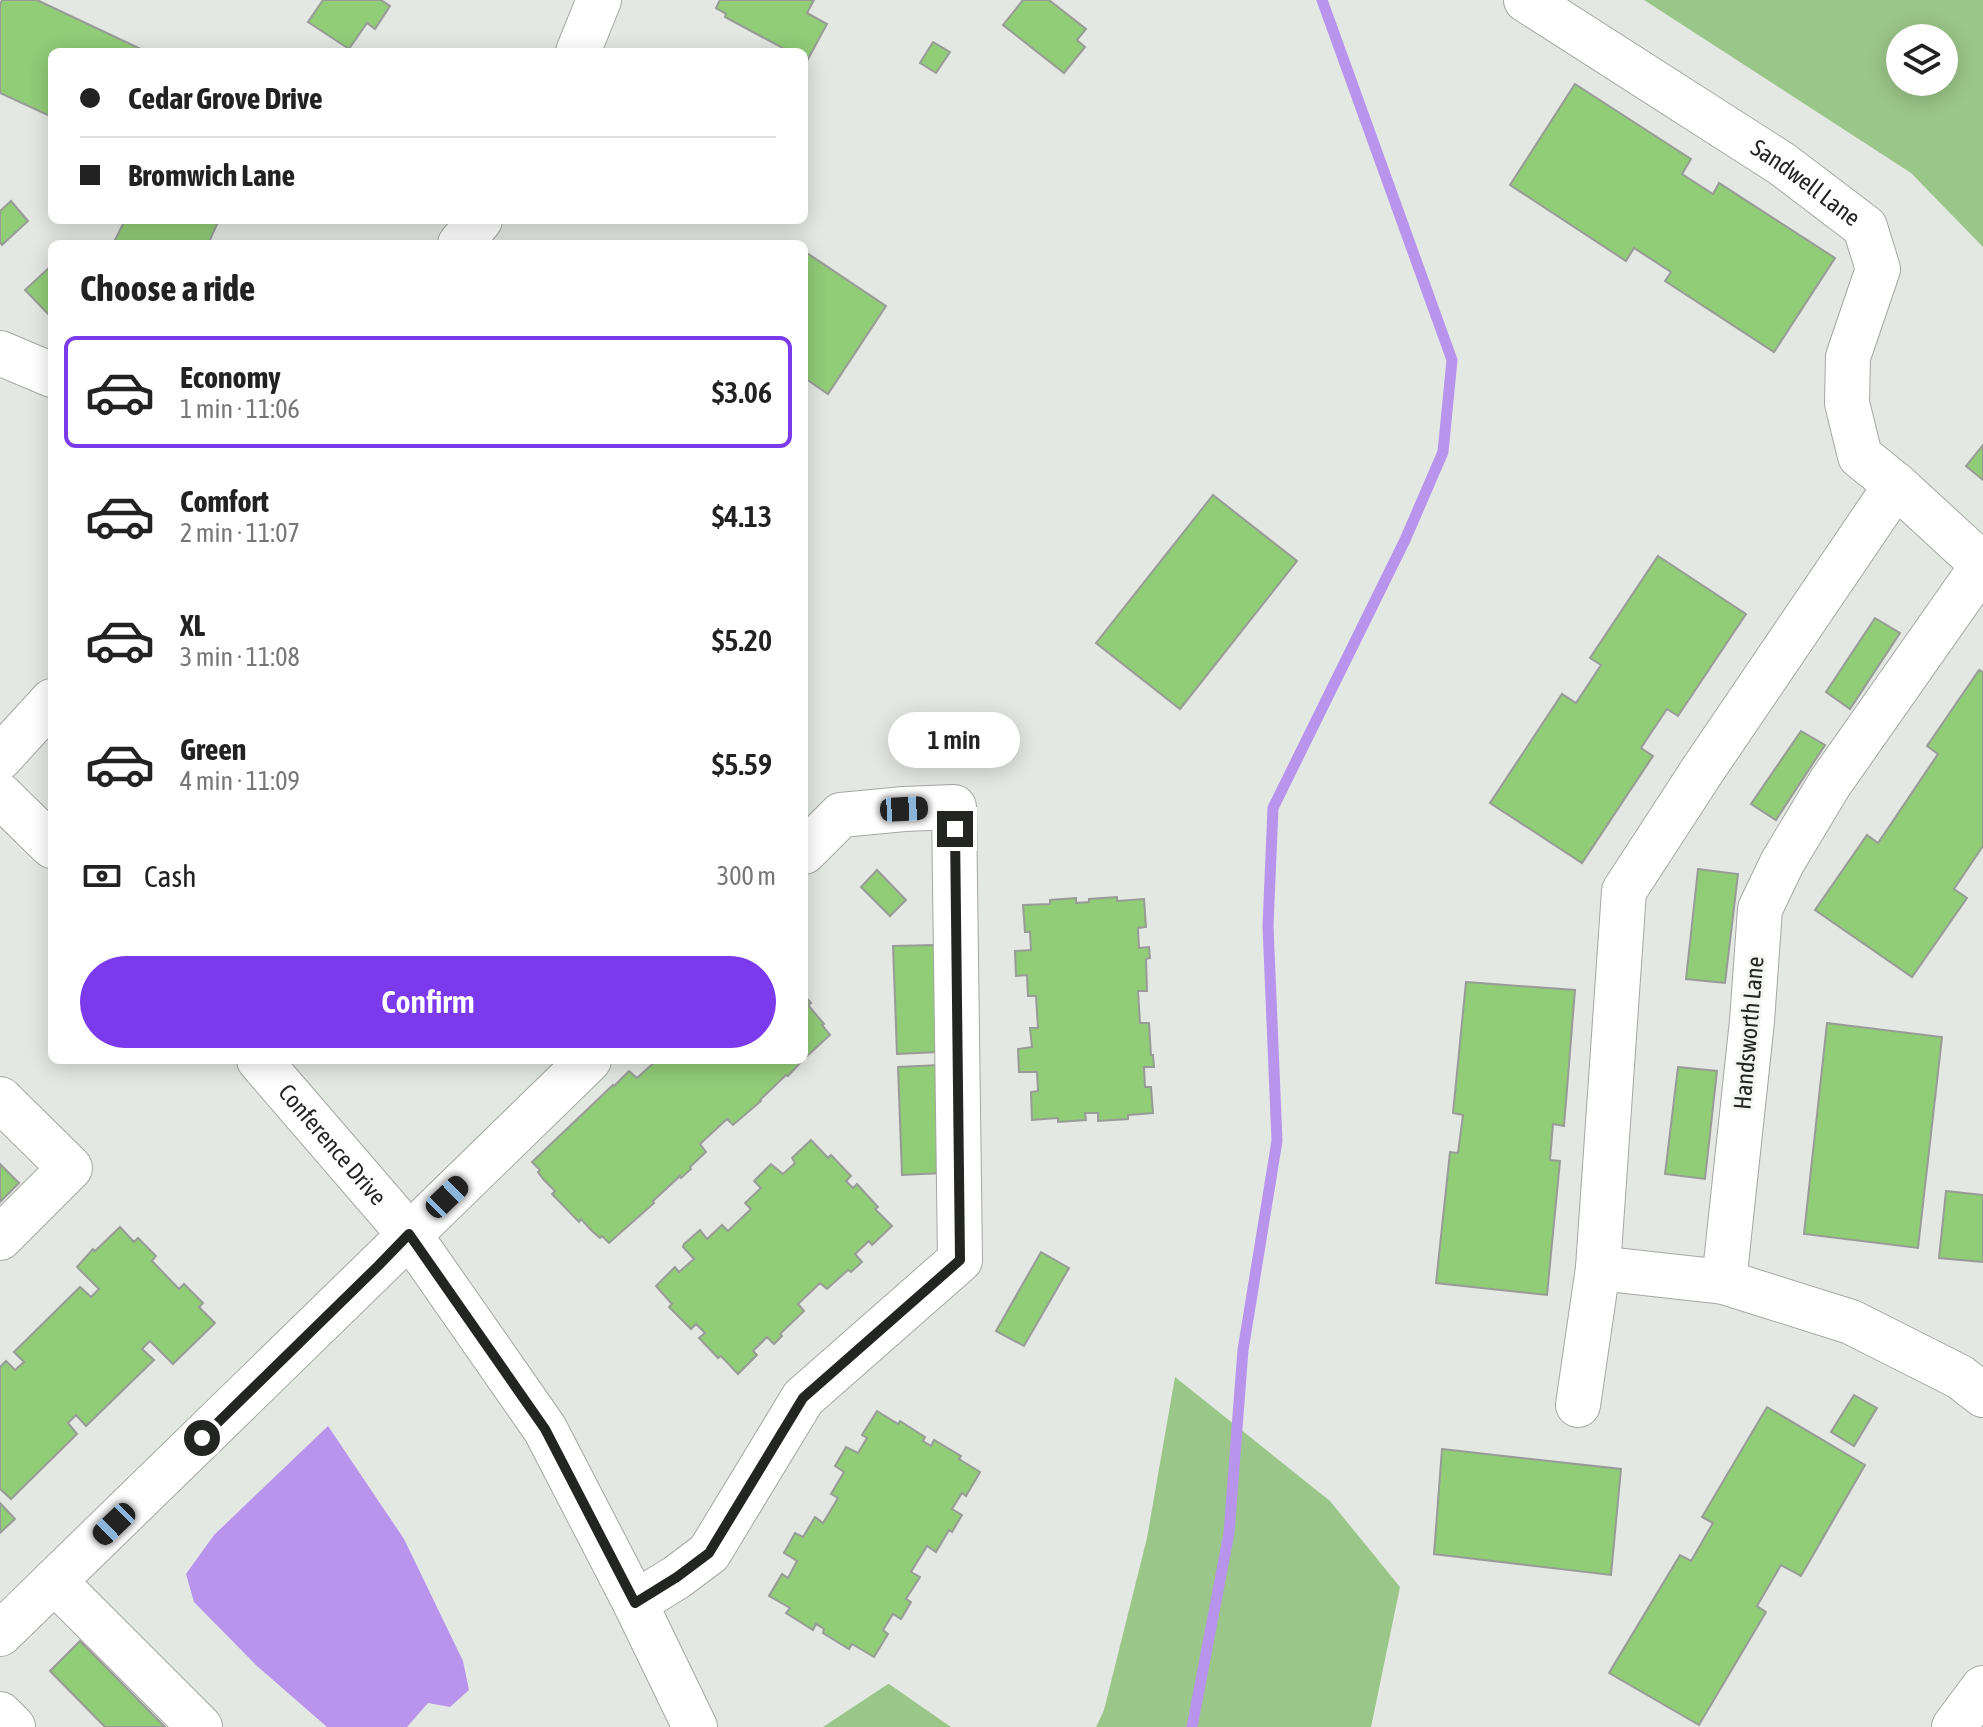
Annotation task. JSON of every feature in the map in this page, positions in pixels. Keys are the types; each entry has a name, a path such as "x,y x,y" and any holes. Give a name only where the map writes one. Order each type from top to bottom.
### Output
{"street":[{"path":"580,48 599,0"},
{"name":"Sandwell Lane","path":"1526,0 1782,164 1865,227 1878,269 1848,357 1847,403 1860,456 1983,565"},
{"path":"463,240 477,224"},
{"path":"0,353 48,373"},
{"path":"1578,1405 1598,1268 1624,891 1896,485"},
{"name":"Handsworth Lane","path":"1724,1282 1752,1021 1760,909 1782,863 1830,783 1983,565"},
{"path":"0,758 48,705"},
{"path":"0,795 48,842"},
{"path":"635,1603 709,1553 803,1398 960,1260 954,807 841,815 808,848"},
{"name":"Conference Drive","path":"262,1064 409,1234 545,1429 695,1727"},
{"path":"0,1634 585,1064"},
{"path":"0,1099 70,1168 0,1238"},
{"path":"1598,1268 1724,1282 1851,1322 1960,1377 1983,1395"},
{"path":"54,1581 200,1727"},
{"path":"1954,1727 1983,1688"},
{"path":"0,1714 13,1727"}],"green space":[{"path":"1644,0 1983,0 1983,247 1911,173"},
{"path":"1175,1377 1330,1501 1400,1587 1371,1727 1096,1727 1104,1710 1147,1538"},
{"path":"888,1684 951,1727 823,1727"}],"shaded area":[{"path":"328,1426 404,1539 463,1661 469,1690 450,1707 428,1703 407,1727 327,1727 257,1666 194,1602 186,1574 214,1535"}],"building":[{"path":"2,0 37,0 139,48 48,48 48,115 0,93"},
{"path":"323,0 381,0 390,6 375,29 367,23 350,48 308,22"},
{"path":"720,0 814,0 807,13 827,24 808,59 808,48 783,48 725,17 726,14 716,8"},
{"path":"1023,0 1049,0 1086,29 1077,40 1085,47 1064,73 1003,25"},
{"path":"933,42 950,52 936,73 920,63"},
{"path":"1575,84 1691,159 1682,174 1713,194 1719,183 1835,258 1774,352 1665,281 1671,272 1634,248 1626,261 1510,185"},
{"path":"11,201 28,221 2,245 0,211"},
{"path":"123,224 217,224 210,240 115,240"},
{"path":"808,254 886,306 828,394 808,380"},
{"path":"48,269 48,314 25,290"},
{"path":"1983,445 1983,480 1966,466"},
{"path":"1213,495 1297,561 1180,709 1096,643"},
{"path":"1658,556 1746,614 1678,716 1667,709 1641,748 1653,756 1582,863 1490,803 1562,694 1576,703 1601,665 1590,658"},
{"path":"1875,618 1900,633 1850,709 1826,692"},
{"path":"1979,670 1983,672 1983,846 1954,889 1967,898 1912,977 1815,910 1867,835 1878,843 1938,754 1927,746"},
{"path":"1801,731 1825,745 1776,820 1751,804"},
{"path":"1698,869 1738,874 1725,983 1686,979"},
{"path":"877,870 906,900 890,916 861,887"},
{"path":"1117,897 1117,901 1144,899 1146,927 1138,928 1139,948 1149,947 1150,958 1146,959 1147,991 1138,991 1140,1023 1149,1023 1153,1055 1154,1067 1144,1067 1145,1087 1151,1087 1153,1113 1098,1121 1098,1113 1085,1113 1086,1120 1032,1120 1031,1092 1038,1091 1037,1072 1019,1072 1018,1049 1032,1047 1030,1028 1038,1028 1036,996 1028,996 1027,975 1016,976 1015,951 1031,950 1030,932 1025,932 1023,905 1050,904 1050,900 1076,898 1076,903"},
{"path":"934,945 938,1052 897,1054 893,946"},
{"path":"1466,982 1575,990 1564,1126 1553,1124 1550,1160 1560,1161 1547,1295 1436,1283 1450,1152 1458,1153 1463,1115 1453,1113"},
{"path":"808,1005 824,1024 830,1035 808,1055"},
{"path":"1827,1023 1942,1037 1918,1248 1804,1234"},
{"path":"653,1064 799,1064 733,1125 727,1119 700,1144 706,1152 691,1169 609,1243 581,1219 579,1222 552,1194 555,1191 532,1162 629,1071 637,1078"},
{"path":"939,1065 943,1173 902,1175 898,1067"},
{"path":"1678,1067 1717,1071 1705,1179 1665,1174"},
{"path":"811,1140 851,1176 846,1181 853,1188 857,1184 892,1226 872,1245 869,1241 855,1254 862,1262 851,1272 848,1270 827,1289 820,1283 798,1304 804,1311 774,1344 767,1337 753,1351 757,1355 738,1374 699,1338 705,1333 696,1324 691,1329 669,1307 672,1304 656,1286 675,1267 679,1272 694,1259 683,1247 684,1244 700,1230 707,1239 722,1225 728,1231 751,1209 745,1203 761,1188 754,1181 771,1164 783,1174 795,1163 792,1158"},
{"path":"0,1164 19,1183 0,1202"},
{"path":"1946,1191 1983,1195 1983,1262 1939,1258"},
{"path":"120,1227 134,1242 138,1238 156,1256 152,1261 179,1289 184,1284 203,1303 199,1307 215,1323 173,1364 150,1341 142,1349 154,1360 86,1426 76,1415 68,1423 77,1434 11,1499 0,1489 0,1367 6,1361 15,1370 24,1362 14,1352 80,1287 91,1297 99,1289 77,1267"},
{"path":"1041,1252 1069,1268 1024,1346 996,1331"},
{"path":"1854,1395 1877,1408 1854,1446 1831,1432"},
{"path":"1767,1407 1865,1465 1801,1576 1781,1565 1757,1606 1766,1612 1699,1725 1609,1673 1680,1555 1691,1561 1713,1523 1702,1517"},
{"path":"877,1411 925,1437 923,1441 931,1446 934,1440 980,1472 966,1496 962,1493 952,1509 962,1515 952,1532 949,1530 936,1552 927,1546 911,1572 920,1577 906,1599 911,1602 901,1619 893,1614 883,1630 888,1634 874,1657 852,1644 849,1649 823,1633 824,1629 816,1624 813,1630 786,1613 790,1608 769,1596 782,1574 788,1578 797,1561 784,1553 795,1533 803,1537 815,1517 823,1523 838,1498 831,1494 844,1472 835,1466 846,1447 858,1453 867,1438 862,1435"},
{"path":"1442,1449 1621,1469 1611,1575 1434,1554"},
{"path":"0,1503 15,1519 0,1533"},
{"path":"80,1641 165,1727 105,1727 50,1671"}],"waterway":[{"path":"1192,1727 1229,1533 1243,1350 1277,1141 1268,926 1273,808 1405,540 1443,452 1452,360 1322,0"}],"route":[{"path":"202,1438 409,1234 545,1429 635,1603 709,1553 803,1398 960,1260 955,829"}]}
